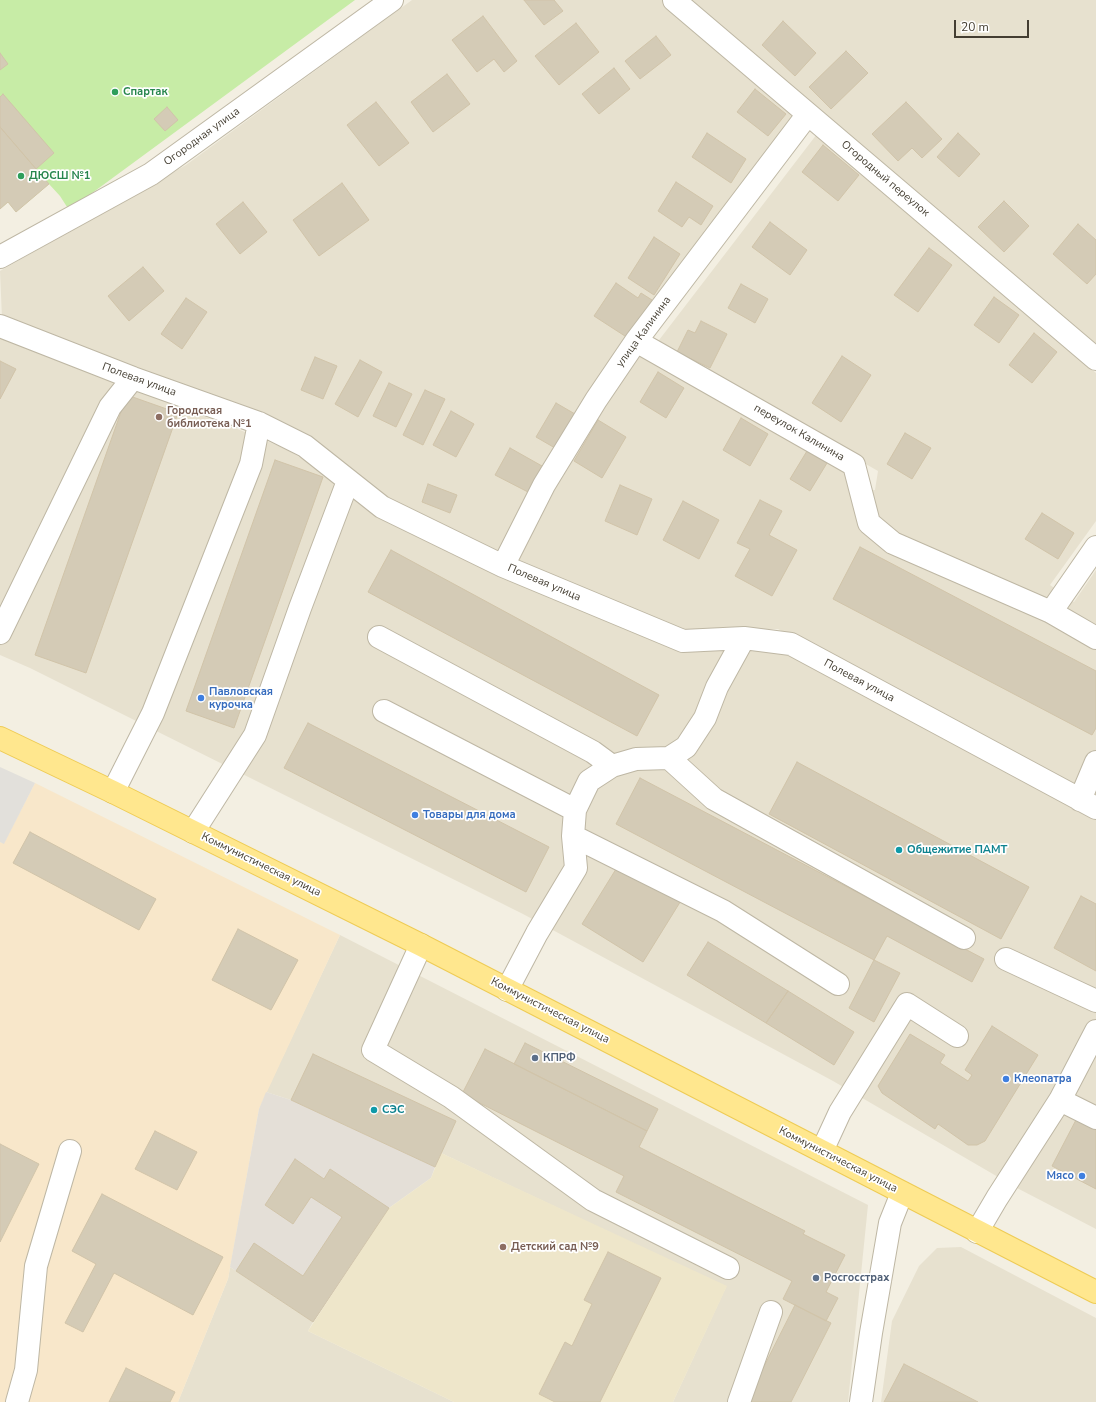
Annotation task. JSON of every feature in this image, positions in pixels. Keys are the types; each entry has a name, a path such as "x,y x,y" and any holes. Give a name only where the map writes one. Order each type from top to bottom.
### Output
{"main road":[{"name":"Коммунистическая улица","path":"0,738 113,792 421,945 1096,1292"}],"street":[{"name":"Огородная улица","path":"0,257 151,174 392,0"},
{"name":"Огородный переулок","path":"674,0 1096,359"},
{"name":"улица Калинина","path":"503,566 544,485 596,400 636,341 808,114"},
{"name":"Полевая улица","path":"0,326 132,378 259,423 305,446 382,507 503,566 683,641 744,638 791,644 1088,804"},
{"name":"переулок Калинина","path":"636,341 854,465 869,523 893,543 1050,612 1096,638"},
{"path":"0,633 110,407 132,378"},
{"path":"113,792 156,705 252,464 259,423"},
{"path":"193,832 255,735 300,608 348,481"},
{"path":"1050,612 1096,547"},
{"path":"379,638 593,752 612,766"},
{"path":"508,990 537,933 576,868 573,836 575,810 589,781 612,766 636,759 669,758 686,747 705,718 717,687 744,638"},
{"path":"384,711 575,810"},
{"path":"669,758 714,799 964,938"},
{"path":"1088,804 1096,763"},
{"path":"573,836 723,911 838,984"},
{"path":"421,945 373,1050 451,1096 593,1200 728,1268"},
{"path":"1006,959 1096,1001"},
{"path":"822,1151 840,1112 907,1004 958,1036"},
{"path":"977,1232 1060,1100 1096,1031"},
{"path":"1060,1100 1096,1118"},
{"path":"17,1402 26,1370 36,1266 70,1151"},
{"path":"861,1402 890,1223 902,1193"},
{"path":"739,1402 771,1312"}],"shaded area":[{"path":"412,0 662,0 799,115 499,555 388,503 353,474 2,318 0,271 186,165"},
{"path":"689,0 1096,0 1096,345"},
{"path":"817,134 1096,373 1096,521 1050,585 1074,602 1096,570 1096,795 778,629 681,630 512,561 549,487 637,352 840,464 855,491 875,490 878,471 656,344"},
{"path":"0,337 286,449 314,466 684,650 754,649 788,654 1096,818 1096,1229 1017,1188 833,1081 523,914 30,668 0,655"},
{"path":"0,767 35,783 4,844 0,842"},
{"path":"35,783 340,935 259,1109 228,1279 178,1402 0,1402 0,842 4,843"},
{"path":"340,935 868,1205 848,1402 673,1402 726,1287 441,1153 435,1167 291,1100 266,1092"},
{"path":"266,1092 291,1100 435,1167 431,1178 389,1208 313,1322 230,1267 259,1109"},
{"name":"Детский сад №9","path":"441,1153 727,1286 673,1402 454,1402 308,1331 389,1208 431,1178"},
{"path":"961,1247 1096,1318 1096,1402 881,1402 892,1321 919,1266 937,1248"},
{"path":"230,1267 313,1322 308,1331 454,1402 178,1402 228,1279"}],"green space":[{"name":"Спартак","path":"0,0 355,0 69,210 60,196 49,184 16,212 8,202 0,209"}],"building":[{"path":"524,0 554,0 563,11 544,25"},
{"path":"483,16 517,61 504,72 494,59 477,72 452,40"},
{"path":"783,21 816,53 795,76 762,45"},
{"path":"576,23 599,52 559,85 535,56"},
{"path":"656,36 671,55 640,79 625,61"},
{"path":"846,51 868,73 831,109 809,87"},
{"path":"0,53 8,64 0,70"},
{"path":"614,68 630,89 599,114 582,94"},
{"path":"447,74 470,104 433,132 411,102"},
{"path":"755,89 786,114 768,136 737,112"},
{"path":"3,94 54,153 36,169 0,127 0,97"},
{"path":"376,102 409,143 379,166 347,125"},
{"path":"906,102 942,139 922,158 912,148 898,161 872,134"},
{"path":"167,107 178,120 165,131 154,119"},
{"name":"ДЮСШ №1","path":"0,127 49,184 16,212 8,202 0,209"},
{"path":"707,133 746,159 731,183 692,157"},
{"path":"958,133 980,154 959,177 937,157"},
{"path":"823,145 859,175 838,201 802,172"},
{"path":"676,182 713,206 701,225 689,217 682,227 658,211"},
{"path":"342,183 369,220 319,256 293,220"},
{"path":"1004,201 1029,226 1004,252 978,227"},
{"path":"243,202 267,232 240,254 216,224"},
{"path":"770,222 807,250 790,275 752,247"},
{"path":"1078,224 1096,240 1096,274 1087,284 1053,254"},
{"path":"654,237 680,254 654,295 628,278"},
{"path":"929,248 952,265 918,312 894,295"},
{"path":"143,267 164,291 129,321 108,296"},
{"path":"616,283 638,298 641,293 652,300 628,338 594,316"},
{"path":"741,284 768,299 755,323 728,308"},
{"path":"994,297 1019,315 999,343 974,325"},
{"path":"186,298 207,312 182,349 161,334"},
{"path":"701,321 727,334 710,368 677,352 688,330 695,333"},
{"path":"1034,333 1057,352 1032,383 1009,365"},
{"path":"842,356 871,375 841,422 812,403"},
{"path":"315,357 337,366 323,399 301,390"},
{"path":"360,360 382,372 358,417 335,404"},
{"path":"0,361 16,369 0,399"},
{"path":"658,372 684,388 666,418 640,402"},
{"path":"389,383 412,394 396,427 373,416"},
{"path":"425,390 445,399 423,445 403,435"},
{"path":"127,395 178,413 86,673 35,655"},
{"path":"556,403 575,414 555,448 536,437"},
{"path":"451,411 474,424 456,457 433,445"},
{"path":"741,418 768,434 750,466 723,450"},
{"path":"598,420 626,437 602,478 574,461"},
{"path":"905,433 931,448 912,479 887,464"},
{"path":"510,448 542,466 528,492 495,475"},
{"path":"807,451 827,463 810,491 790,479"},
{"path":"275,460 323,477 234,728 186,711"},
{"path":"428,484 457,495 450,513 422,502"},
{"path":"620,485 652,499 637,535 605,521"},
{"path":"760,500 782,511 769,535 797,550 772,596 735,576 750,549 737,543"},
{"path":"683,501 719,520 699,559 663,540"},
{"path":"1042,513 1074,533 1058,559 1025,539"},
{"path":"860,547 1096,671 1096,728 1092,735 833,599"},
{"path":"391,550 659,695 637,736 368,592"},
{"path":"308,723 549,847 526,892 284,768"},
{"name":"Общежитие ПАМТ","path":"797,762 1029,887 1001,939 769,814"},
{"path":"640,778 984,959 972,982 887,936 874,960 616,824"},
{"path":"30,832 156,899 139,930 13,863"},
{"path":"621,861 682,899 643,962 582,924"},
{"path":"1081,896 1096,904 1096,971 1054,948"},
{"path":"238,929 298,960 271,1010 212,980"},
{"path":"708,942 788,991 766,1023 687,975"},
{"path":"874,960 900,973 874,1022 849,1008"},
{"path":"788,991 854,1032 834,1065 766,1023"},
{"path":"992,1026 1038,1055 985,1141 977,1145 968,1145 938,1124 935,1129 882,1093 878,1086 910,1034 945,1055 940,1063 968,1081 972,1075 965,1070"},
{"path":"525,1043 658,1109 647,1131 514,1064"},
{"path":"485,1049 647,1131 639,1147 805,1231 803,1234 845,1255 826,1292 838,1298 826,1321 783,1299 792,1281 616,1192 624,1176 462,1094"},
{"name":"СЭС","path":"313,1054 456,1121 435,1167 291,1100"},
{"path":"1077,1118 1096,1128 1096,1189 1052,1166"},
{"path":"155,1131 197,1152 177,1190 135,1169"},
{"path":"0,1144 39,1164 0,1242"},
{"path":"295,1159 324,1179 330,1169 389,1208 313,1322 236,1271 254,1243 303,1276 342,1217 311,1197 293,1224 265,1205"},
{"path":"102,1194 223,1257 193,1315 114,1273 83,1332 65,1323 96,1264 72,1251"},
{"path":"608,1252 661,1278 600,1402 555,1402 539,1394 565,1342 572,1346 592,1304 584,1300"},
{"path":"795,1305 831,1323 791,1402 746,1402"},
{"path":"904,1364 978,1402 884,1402"},
{"path":"126,1368 175,1392 170,1402 109,1402"}],"place":[{"name":"Спартак","path":"115,92"},
{"name":"ДЮСШ №1","path":"21,176"},
{"name":"Городская библиотека №1","path":"159,417"},
{"name":"Павловская курочка","path":"201,698"},
{"name":"Товары для дома","path":"415,815"},
{"name":"Общежитие ПАМТ","path":"899,850"},
{"name":"КПРФ","path":"535,1058"},
{"name":"Клеопатра","path":"1006,1079"},
{"name":"СЭС","path":"374,1110"},
{"name":"Мясо","path":"1082,1176"},
{"name":"Детский сад №9","path":"503,1247"},
{"name":"Росгосстрах","path":"816,1278"}]}
